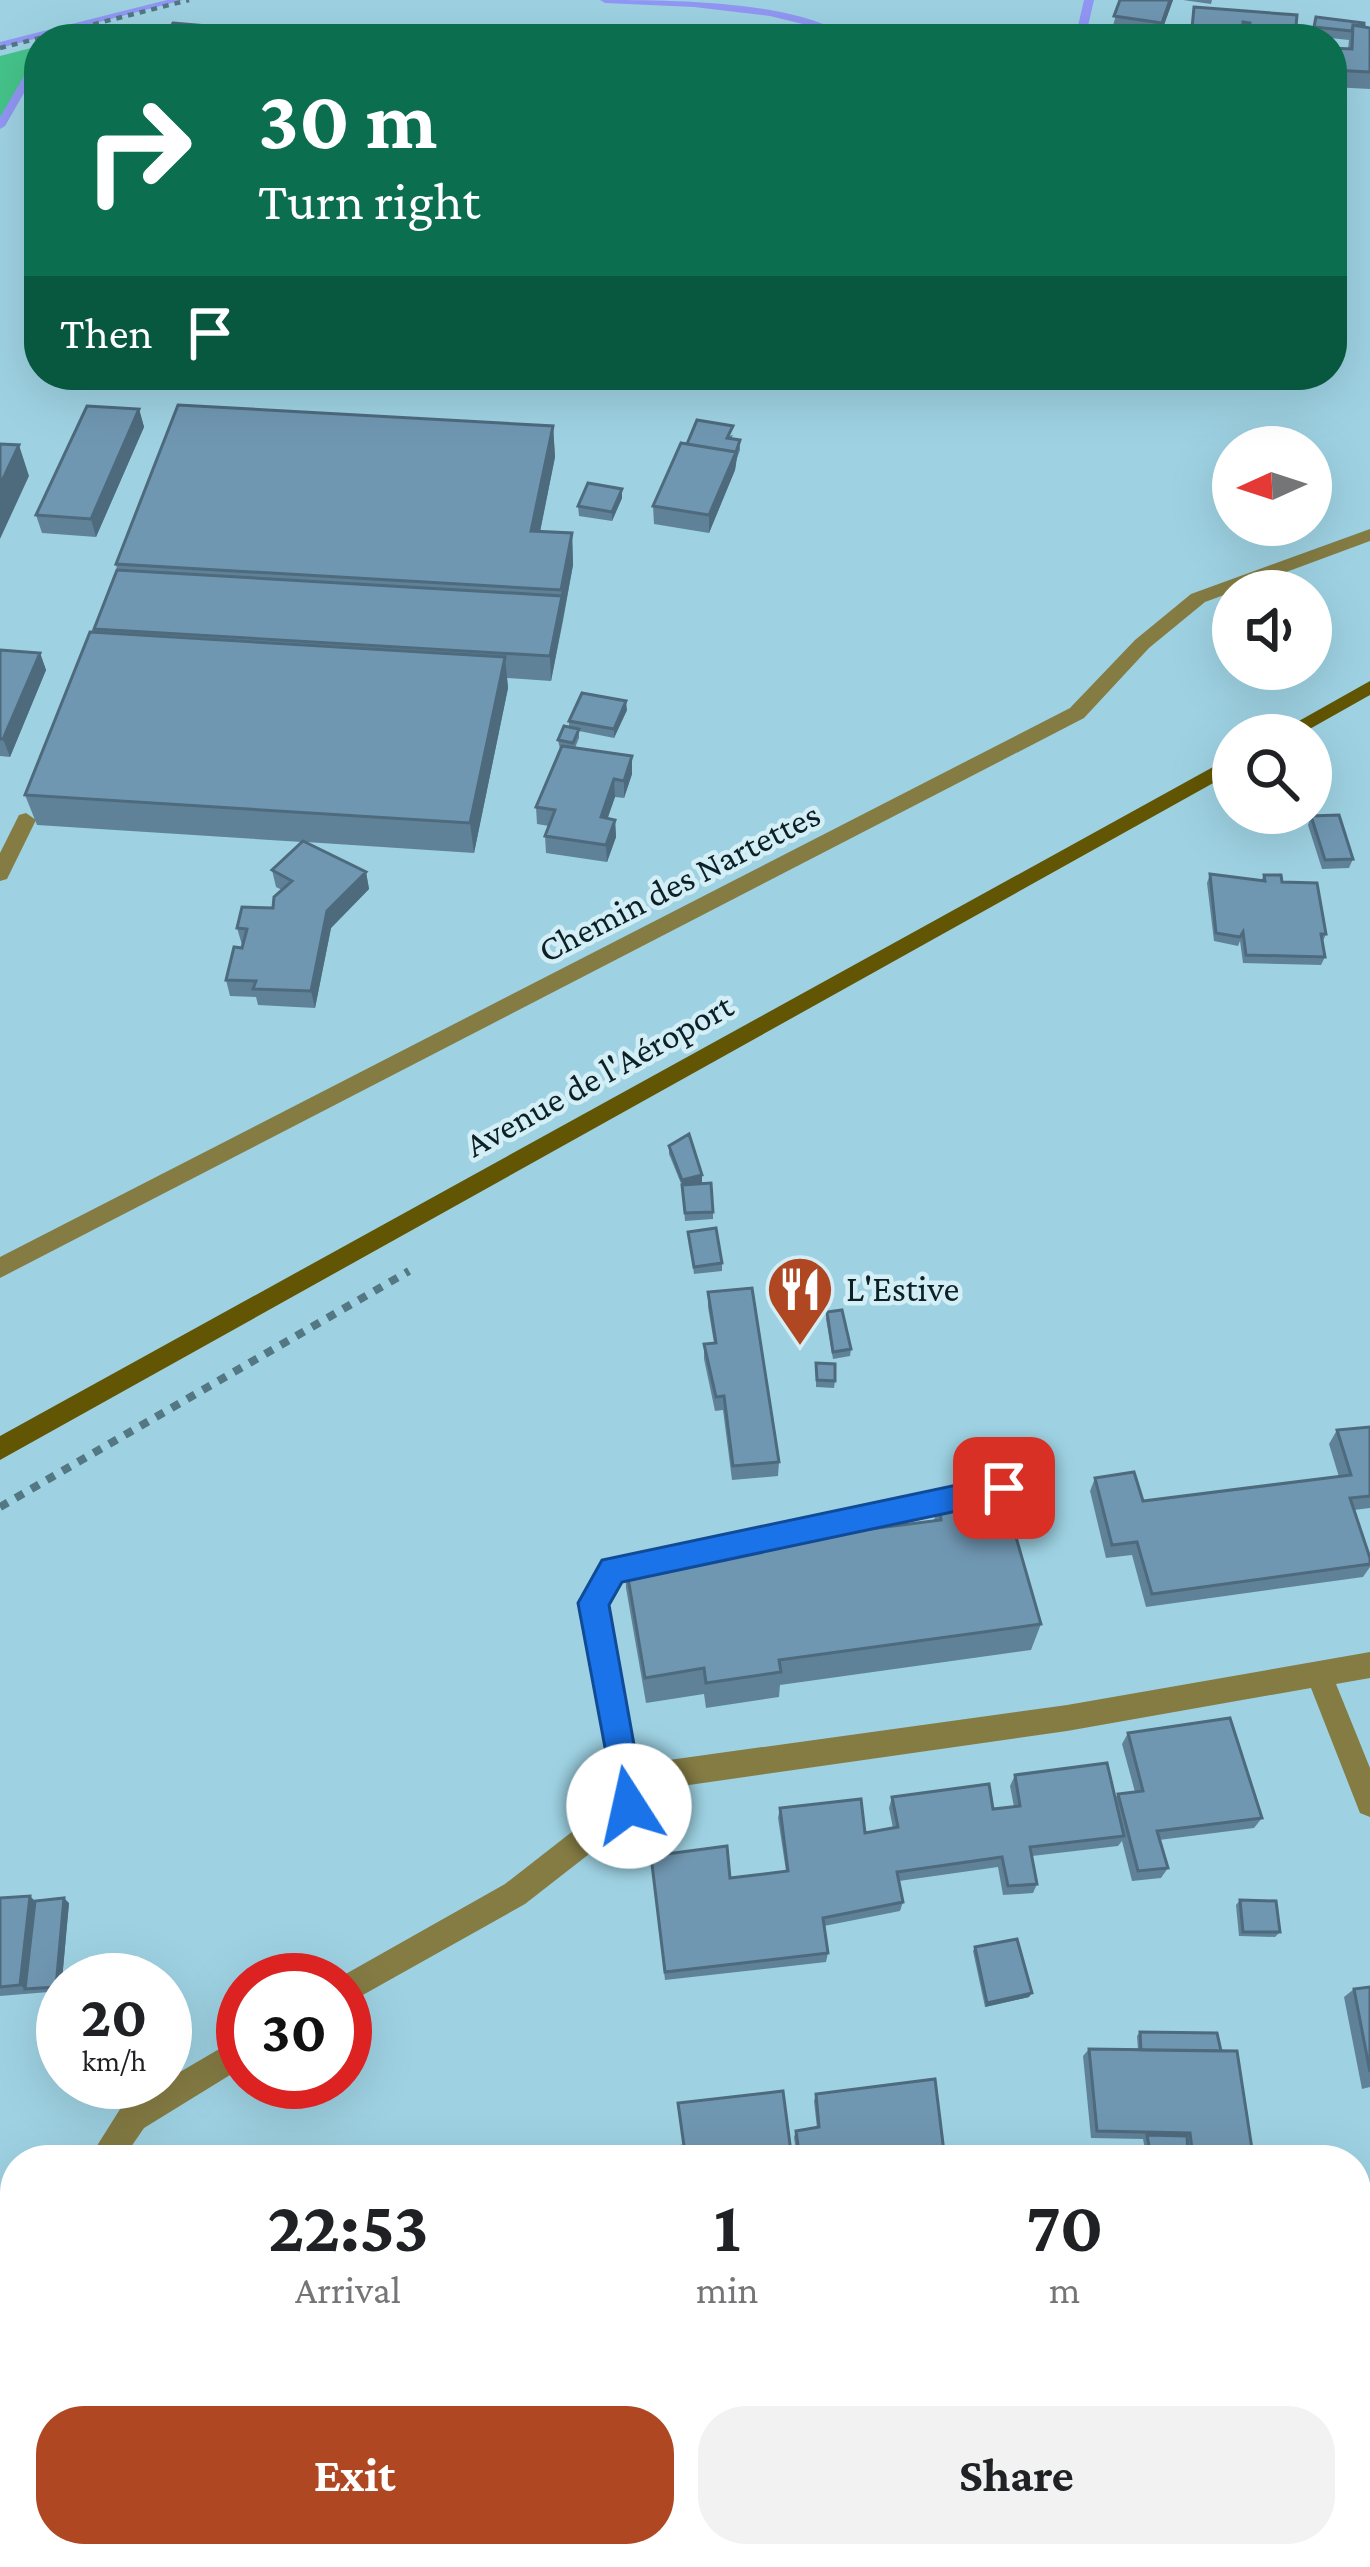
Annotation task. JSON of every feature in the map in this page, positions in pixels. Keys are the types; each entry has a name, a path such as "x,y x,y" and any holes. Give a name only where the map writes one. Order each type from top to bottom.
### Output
{"main road":[{"path":"1322,714 1370,687"},
{"name":"Avenue de l'Aéroport","path":"0,1449 1212,775"}],"street":[{"name":"Chemin des Nartettes","path":"0,1268 1077,712 1142,644 1198,598 1370,535"},
{"path":"0,874 26,820"},
{"path":"629,1806 593,1603 613,1570 1004,1488"},
{"path":"372,1975 514,1894 669,1774 1067,1718 1370,1665"},
{"path":"1319,1674 1370,1803"},
{"path":"114,2145 133,2117 216,2066"}],"path":[{"path":"94,24 189,0"}],"green space":[{"path":"24,50 24,85 0,126 0,56"}],"building":[{"path":"1120,0 1170,0 1162,23 1114,16"},
{"path":"1194,7 1297,15 1296,24 1192,24"},
{"path":"1316,17 1364,26 1353,25 1352,31 1347,30 1347,24 1315,24"},
{"path":"1353,25 1370,28 1370,72 1347,71 1347,49 1352,49"},
{"path":"178,405 553,426 531,531 572,533 561,590 116,564"},
{"path":"87,406 139,409 91,519 36,515"},
{"path":"697,420 733,426 727,438 740,440 736,452 687,444"},
{"path":"681,443 736,452 709,515 653,506"},
{"path":"0,444 19,445 0,485"},
{"path":"588,483 622,489 612,512 578,506"},
{"path":"117,570 562,596 550,656 94,629"},
{"path":"90,632 505,657 470,823 25,795"},
{"path":"0,650 40,653 3,739 0,739"},
{"path":"582,693 626,701 614,729 569,721"},
{"path":"564,726 579,729 573,743 558,740"},
{"path":"562,746 632,756 624,781 614,779 601,817 615,820 606,845 545,836 555,810 536,807"},
{"path":"1332,815 1339,815 1353,859 1325,860 1317,834 1332,834"},
{"path":"303,841 366,872 327,911 311,991 253,989 256,981 226,980 234,947 242,948 247,929 237,928 242,907 273,908 274,897 292,881 272,870"},
{"path":"1210,874 1265,881 1264,875 1281,875 1282,882 1317,883 1325,957 1246,955 1243,932 1240,937 1216,933"},
{"path":"689,1134 702,1175 682,1180 669,1146"},
{"path":"711,1183 713,1212 685,1213 682,1185"},
{"path":"716,1228 722,1263 694,1267 688,1232"},
{"path":"752,1288 779,1462 733,1466 724,1396 716,1397 704,1344 716,1343 708,1292"},
{"path":"842,1310 851,1349 833,1352 827,1312"},
{"path":"816,1363 835,1364 835,1381 817,1380"},
{"path":"1370,1427 1370,1496 1350,1498 1370,1564 1152,1594 1137,1542 1112,1545 1095,1478 1134,1472 1143,1501 1351,1475 1337,1430"},
{"path":"1003,1492 1041,1624 779,1660 781,1672 706,1683 704,1668 645,1678 625,1560 941,1520 939,1503"},
{"path":"1230,1718 1262,1818 1157,1831 1168,1868 1138,1871 1118,1794 1143,1791 1128,1733"},
{"path":"1107,1763 1124,1836 1030,1847 1037,1884 1008,1886 1002,1857 897,1872 903,1902 823,1918 828,1953 665,1972 651,1856 727,1846 730,1878 788,1871 780,1808 861,1799 865,1833 898,1827 892,1797 989,1784 993,1809 1020,1806 1015,1775"},
{"path":"30,1896 20,1985 0,1987 0,1898"},
{"path":"64,1898 59,1953 36,1953 36,1988 25,1989 35,1901"},
{"path":"1240,1900 1276,1901 1280,1932 1243,1932"},
{"path":"1017,1939 1032,1993 987,2003 975,1947"},
{"path":"1370,1987 1370,2072 1354,1989"},
{"path":"1140,2032 1217,2033 1221,2051 1141,2050"},
{"path":"1089,2049 1237,2051 1251,2145 1192,2145 1190,2133 1097,2131"},
{"path":"935,2079 943,2145 798,2145 796,2131 819,2127 816,2094"},
{"path":"783,2091 790,2145 684,2145 678,2103"},
{"path":"1147,2135 1187,2136 1188,2145 1149,2145"}],"waterway":[{"path":"83,24 178,0"},
{"path":"605,0 770,13 818,24"},
{"path":"1083,24 1089,0"},
{"path":"0,45 24,39"},
{"path":"0,126 24,85"}],"place":[{"name":"L'Estive","path":"800,1348"}],"route":[{"path":"629,1806 593,1603 613,1570 1004,1488"}]}
